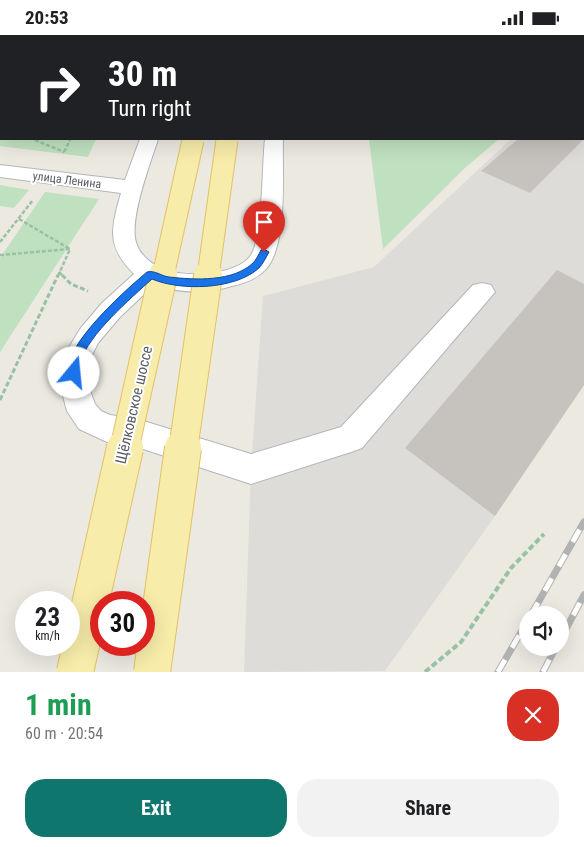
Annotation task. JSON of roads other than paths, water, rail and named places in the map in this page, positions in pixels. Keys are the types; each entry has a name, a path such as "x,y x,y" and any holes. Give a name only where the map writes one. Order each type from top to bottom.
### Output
{"main road":[{"name":"Щёлковское шоссе","path":"75,672 193,140"},
{"path":"152,672 227,140"}],"street":[{"path":"149,140 122,228 125,247 150,274 165,280 205,282 226,280 241,275 257,265 264,252 269,237 274,140"},
{"name":"улица Ленина","path":"0,171 134,188"},
{"path":"150,274 111,310 90,336 75,361 74,385 82,411 90,420 107,428 137,433 251,469 351,438 482,292"}],"railway":[{"path":"536,606 584,522"},
{"path":"569,623 584,595"},
{"path":"498,672 519,636"},
{"path":"543,672 551,656"}]}
